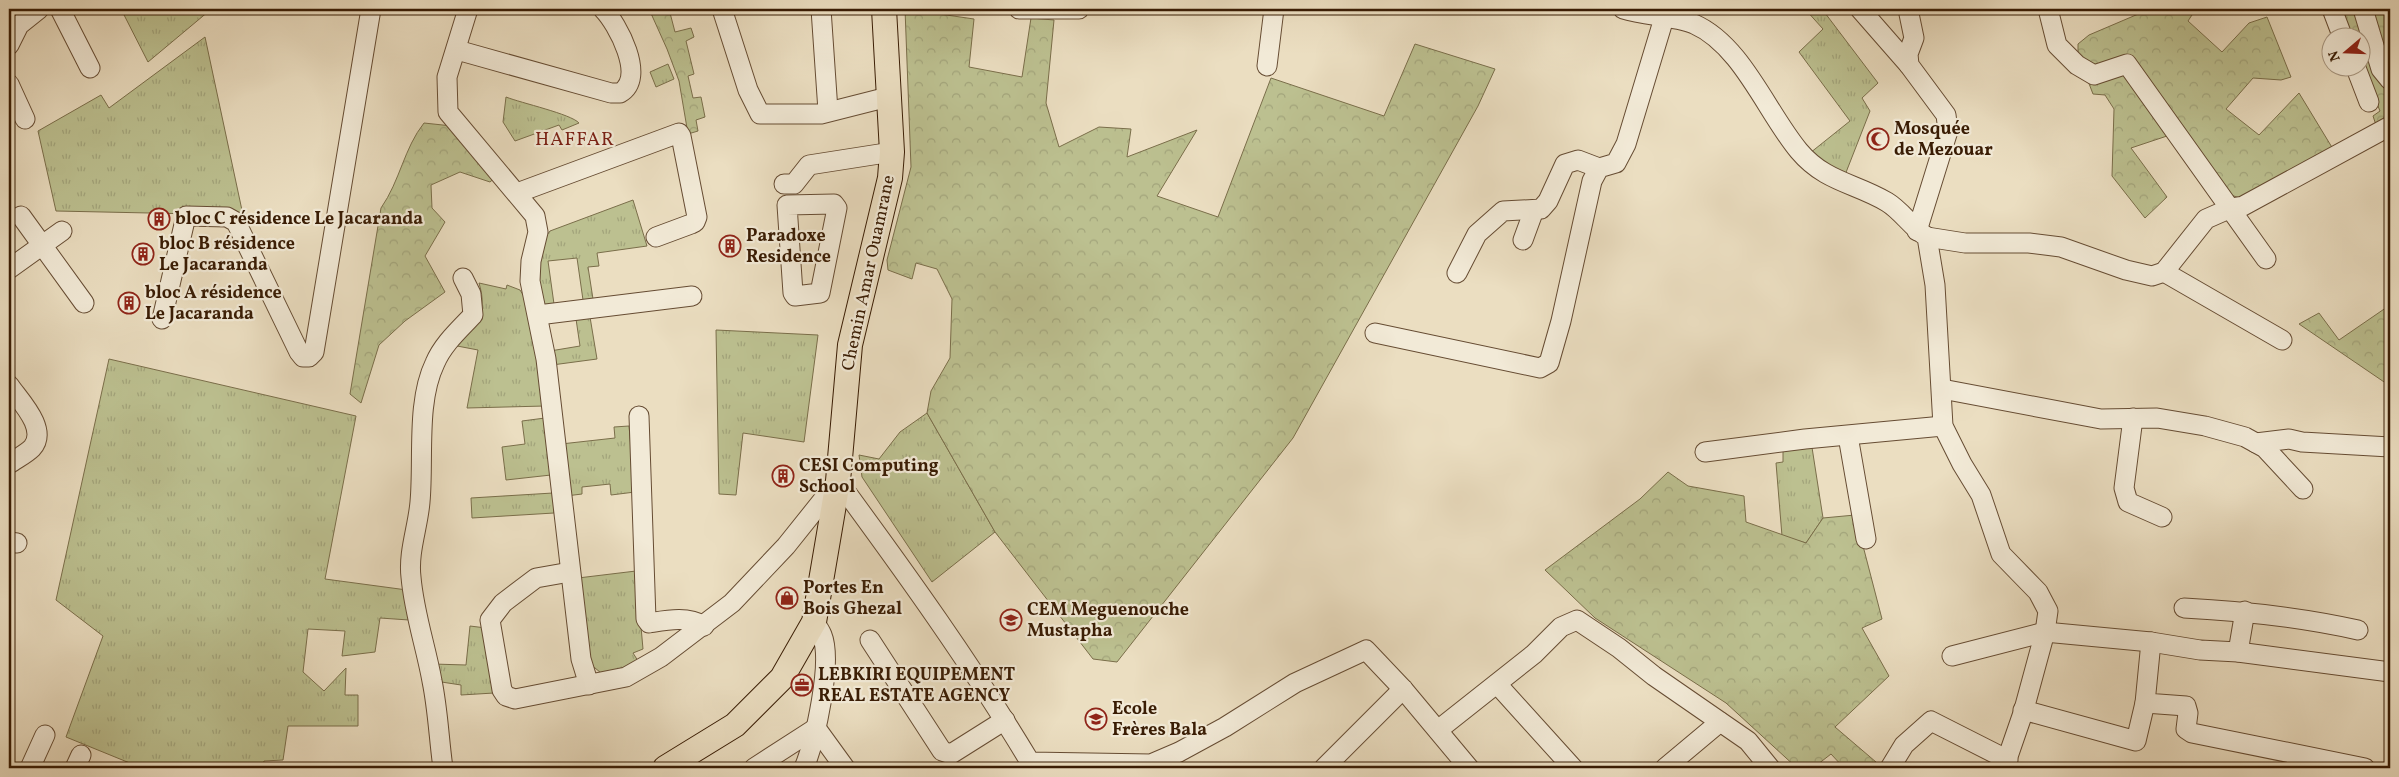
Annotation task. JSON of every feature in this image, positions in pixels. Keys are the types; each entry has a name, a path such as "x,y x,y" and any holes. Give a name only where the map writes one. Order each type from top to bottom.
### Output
{"main road":[{"name":"Chemin Amar Ouamrane","path":"665,768 735,725 782,678 814,622 838,481 850,345 890,178 892,152 884,9"}],"street":[{"path":"9,44 19,25 39,9"},
{"path":"60,9 90,68"},
{"path":"162,319 186,216 227,217 236,222 299,352 303,357 309,357 314,352 371,9"},
{"path":"468,9 448,77 448,112 535,216 538,232 531,261 530,281 538,315 555,432 581,659 588,685"},
{"path":"457,50 611,93 620,93 627,84 630,72 629,54 612,19 603,9"},
{"path":"722,9 748,90 760,114 821,114 888,97"},
{"path":"821,9 828,111"},
{"path":"1019,9 1079,9"},
{"path":"1266,66 1274,9"},
{"path":"1624,9 1642,15 1694,24 1718,40 1744,69 1799,151 1821,172 1888,202 1922,234 1965,243 2029,243 2061,246 2126,270 2152,276 2164,272 2206,219 2250,202 2390,126"},
{"path":"1860,9 1909,65 1946,114 1948,131 1922,234 1935,285 1944,426 1962,464 1981,495 2001,554 2038,592 2048,611 2045,632 2006,764 1931,721 1904,745 1890,768"},
{"path":"1908,9 1914,38 1908,54 1909,65"},
{"path":"2048,9 2057,45 2077,65 2094,75 2127,64 2266,259"},
{"path":"2332,9 2340,28"},
{"path":"2363,9 2381,69 2390,80"},
{"path":"1457,273 1477,234 1503,211 1541,209 1548,201 1565,164 1578,160 1600,168 1616,163 1626,144 1664,18"},
{"path":"2360,78 2369,102"},
{"path":"9,84 26,119"},
{"path":"518,194 679,134 681,136 697,217 695,222 691,224 656,237"},
{"path":"784,184 794,184 809,165 892,152"},
{"path":"1375,333 1540,368 1549,363 1561,321 1592,181 1600,168"},
{"path":"834,204 838,208 820,293 818,294 795,296 793,293 787,205 834,204"},
{"path":"1523,240 1534,210"},
{"path":"21,216 84,304"},
{"path":"9,269 62,231"},
{"path":"2164,272 2282,340"},
{"path":"443,768 433,683 410,576 411,555 420,503 422,444 428,383 435,363 444,348 473,315 471,294 463,278"},
{"path":"538,315 692,296"},
{"path":"9,385 35,423 37,437 32,447 9,464"},
{"path":"1942,388 2101,419 2157,418 2205,426 2245,437 2265,448 2303,489"},
{"path":"639,416 646,619 649,622 678,619 694,620 704,626"},
{"path":"2133,418 2124,488 2125,497 2128,502 2162,517"},
{"path":"1705,452 1805,439 1944,426"},
{"path":"1848,436 1866,539"},
{"path":"2256,443 2289,439 2302,442 2390,447"},
{"path":"570,572 536,578 503,603 490,620 502,690 506,696 515,699 626,677 661,658 732,603 786,546 838,481 885,545 1005,720 1032,767 1152,764 1179,752 1225,727 1295,683 1366,650 1403,689 1469,768"},
{"path":"2184,608 2245,611 2307,618 2358,630"},
{"path":"2238,652 2245,611"},
{"path":"1438,730 1534,654 1561,628 1577,620 1748,741 1770,768"},
{"path":"804,768 816,728 825,675 823,636 814,622"},
{"path":"1952,656 2045,632 2151,642 2200,650 2238,652 2390,672"},
{"path":"870,640 942,751 951,754 1005,720"},
{"path":"2023,710 2136,741 2145,703 2151,642"},
{"path":"1497,684 1573,768"},
{"path":"1324,768 1403,689"},
{"path":"2145,703 2186,706 2188,713 2186,729 2192,733 2365,768"},
{"path":"1666,768 1720,722"},
{"path":"754,768 816,728"},
{"path":"816,728 845,768"},
{"path":"30,768 45,736"}],"green space":[{"path":"121,9 241,9 209,11 148,62"},
{"path":"649,9 669,9 675,32 691,28 694,37 686,41 694,74 688,76 693,98 701,97 705,117 696,120 698,131 688,134 679,81"},
{"path":"905,9 974,19 969,67 1022,77 1031,18 1054,20 1046,103 1059,147 1099,127 1131,129 1127,157 1197,130 1157,196 1218,217 1271,78 1384,116 1415,44 1495,69 1478,106 1293,438 1117,662 1093,659 995,532 927,413 931,391 950,358 952,299 937,269 916,263 912,279 888,270 887,260 911,167"},
{"path":"1805,9 1822,9 1878,83 1862,98 1870,111 1845,175 1810,153 1850,121 1799,52 1823,29"},
{"path":"2150,9 2196,9 2188,21 2222,52 2249,23 2267,17 2291,77 2281,80 2253,78 2226,109 2259,135 2299,93 2333,149 2245,200 2231,195 2170,135 2131,148 2167,197 2145,218 2112,176 2114,109 2105,95 2093,94 2078,55 2078,44 2089,35"},
{"path":"2342,9 2359,9 2367,28 2349,28"},
{"path":"2373,9 2390,9 2390,70 2386,65"},
{"path":"205,37 243,215 56,211 38,131 101,95 109,108"},
{"path":"2372,41 2390,86 2390,121 2377,128 2373,116 2380,111 2366,78 2372,78"},
{"path":"668,64 674,79 656,87 650,72"},
{"path":"506,97 556,112 579,123 562,130 559,125 515,141 503,122"},
{"path":"424,123 452,126 497,176 490,182 460,172 431,185 432,208 445,222 425,256 445,292 405,321 379,345 361,403 350,394 381,208 393,187 417,133"},
{"path":"633,200 647,246 597,253 599,266 588,267 593,299 583,300 577,258 548,261 554,304 543,306 536,283 540,244 550,231"},
{"path":"479,283 506,289 507,285 520,290 527,301 545,406 467,408 478,350 452,345 473,324 481,311 482,294"},
{"path":"2390,305 2390,386 2299,324 2319,313 2339,340"},
{"path":"590,317 597,359 552,365 550,351 580,346 576,319"},
{"path":"716,330 818,335 804,442 743,433 736,495 719,494"},
{"path":"109,359 356,416 325,579 407,590 409,620 380,618 375,652 342,656 345,631 308,629 303,672 324,691 346,668 345,695 358,695 358,726 288,726 283,760 264,761 262,768 142,768 66,737 103,636 56,600"},
{"path":"927,413 995,532 932,582 862,477 859,455 879,459 900,432"},
{"path":"545,418 551,475 506,480 502,447 525,444 522,421"},
{"path":"629,426 635,492 611,495 610,484 582,487 582,494 566,496 561,444 615,438 614,427"},
{"path":"1811,441 1823,518 1806,543 1782,536 1776,463 1783,462 1783,445"},
{"path":"1668,472 1688,486 1744,496 1746,522 1806,543 1823,518 1855,515 1882,619 1862,628 1889,676 1835,727 1883,768 1844,768 1831,754 1813,768 1797,768 1726,703 1595,618 1545,570 1640,499"},
{"path":"553,493 554,513 472,518 471,498"},
{"path":"636,571 643,649 633,653 640,664 606,677 584,659 578,578"},
{"path":"470,626 486,628 494,693 461,695 461,685 435,681 433,664 466,665"}],"place":[{"name":"Mosquée de Mezouar","path":"1878,139"},
{"name":"bloc C résidence Le Jacaranda","path":"159,219"},
{"name":"Paradoxe Residence","path":"730,246"},
{"name":"bloc B résidence Le Jacaranda","path":"143,254"},
{"name":"bloc A résidence Le Jacaranda","path":"129,303"},
{"name":"CESI Computing School","path":"783,476"},
{"name":"Portes En Bois Ghezal","path":"787,598"},
{"name":"CEM Meguenouche Mustapha","path":"1011,620"},
{"name":"LEBKIRI EQUIPEMENT REAL ESTATE AGENCY","path":"802,685"},
{"name":"Ecole Frères Bala","path":"1096,719"}],"district":[{"name":"HAFFAR","path":"575,140"}]}
